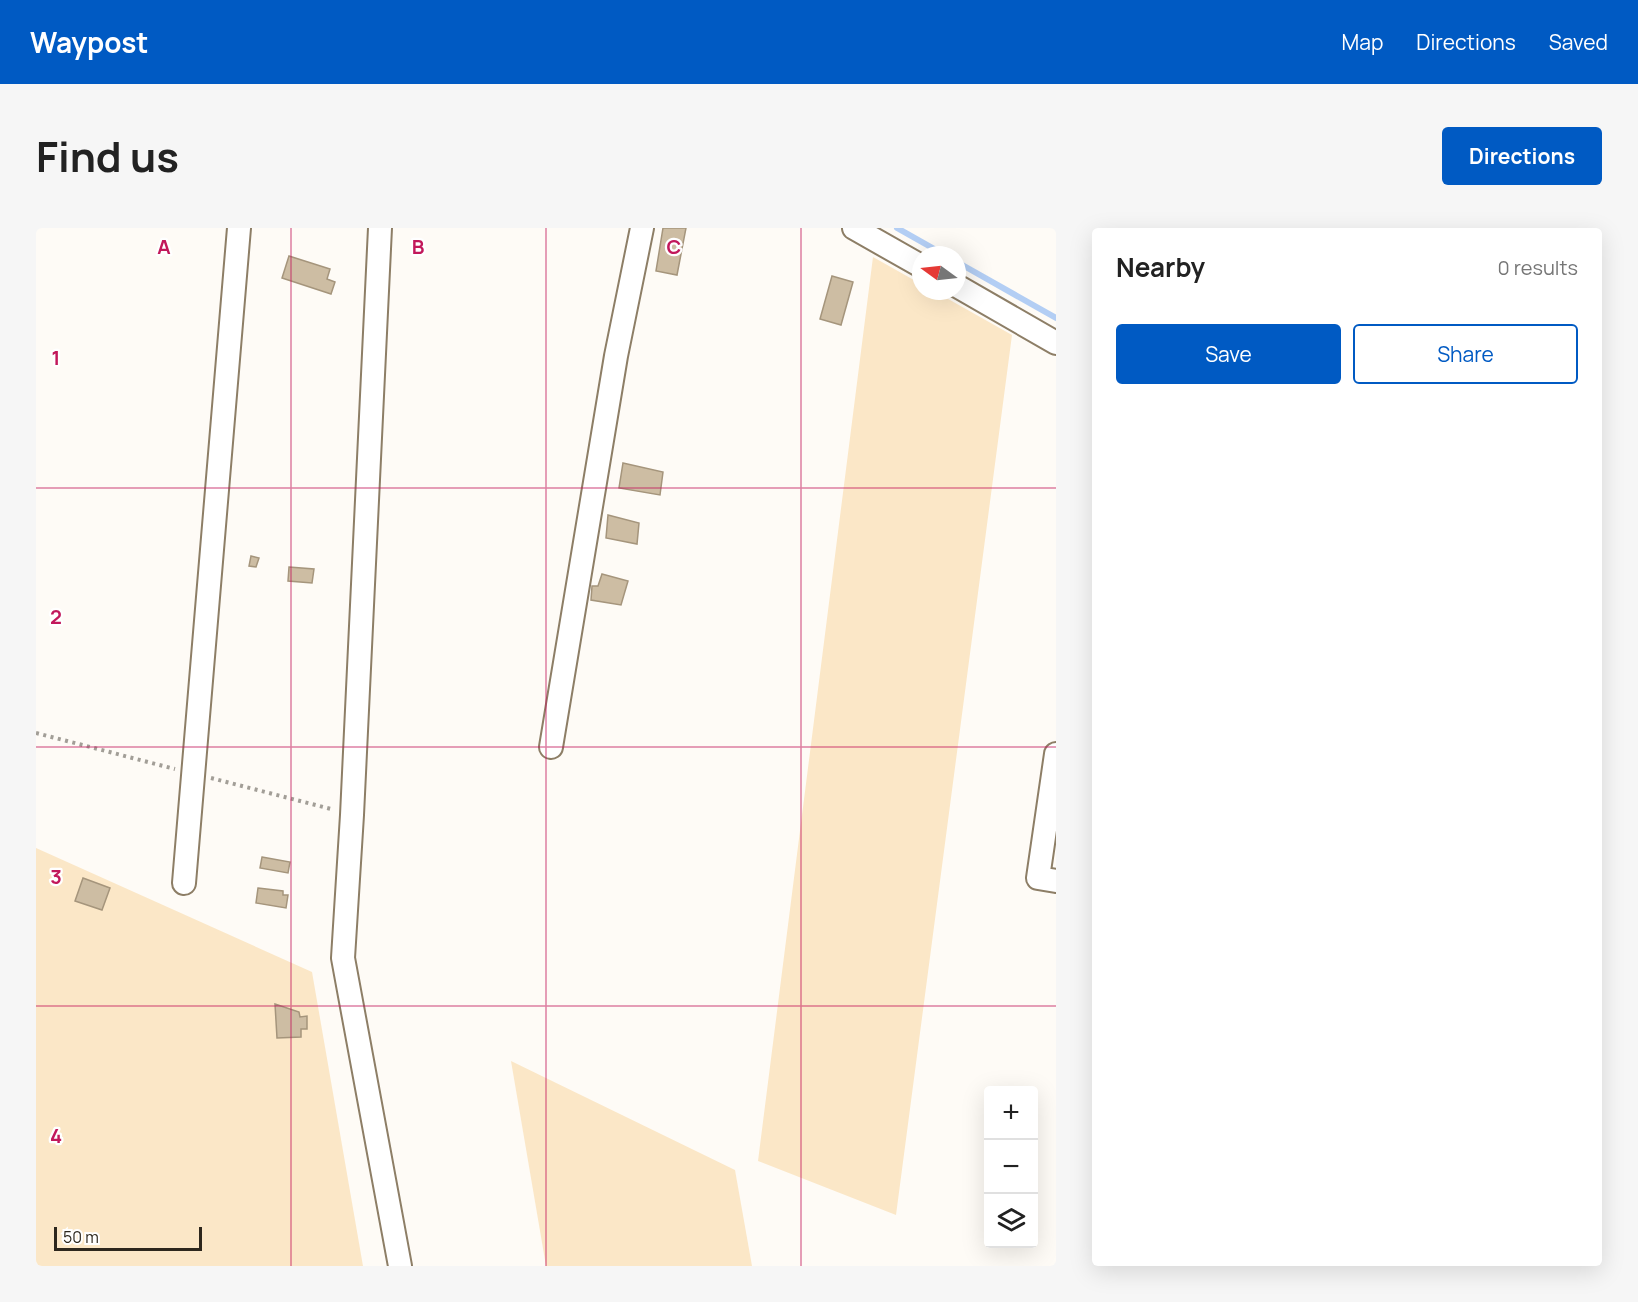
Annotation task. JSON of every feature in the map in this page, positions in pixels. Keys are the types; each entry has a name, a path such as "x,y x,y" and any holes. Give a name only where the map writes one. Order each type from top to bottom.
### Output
{"street":[{"path":"184,883 239,228"},
{"path":"380,228 343,958 400,1266"},
{"path":"551,747 616,356 642,228"},
{"path":"854,228 912,261"},
{"path":"966,291 1056,343"},
{"path":"1056,754 1038,878 1056,881"}],"shaded area":[{"path":"873,257 912,279 912,300 950,300 1012,335 896,1215 758,1161"},
{"path":"36,848 312,972 363,1266 36,1266"},
{"path":"511,1061 735,1170 752,1266 546,1266"}],"building":[{"path":"663,228 686,228 677,275 656,271"},
{"path":"289,256 330,269 327,279 335,282 331,294 282,278"},
{"path":"832,276 853,282 841,325 820,319"},
{"path":"623,463 663,472 660,495 619,488"},
{"path":"608,515 639,523 637,544 606,538"},
{"path":"251,556 259,558 256,567 249,566"},
{"path":"289,567 314,569 312,583 288,581"},
{"path":"602,574 628,581 621,605 591,600 592,586 598,586"},
{"path":"262,857 290,862 288,873 260,868"},
{"path":"83,878 110,888 102,910 75,901"},
{"path":"258,888 283,891 283,895 288,895 286,908 256,903"},
{"path":"275,1004 299,1012 300,1017 307,1016 307,1029 301,1029 301,1037 277,1038"}],"waterway":[{"path":"897,228 929,246"},
{"path":"966,267 1056,318"}]}
